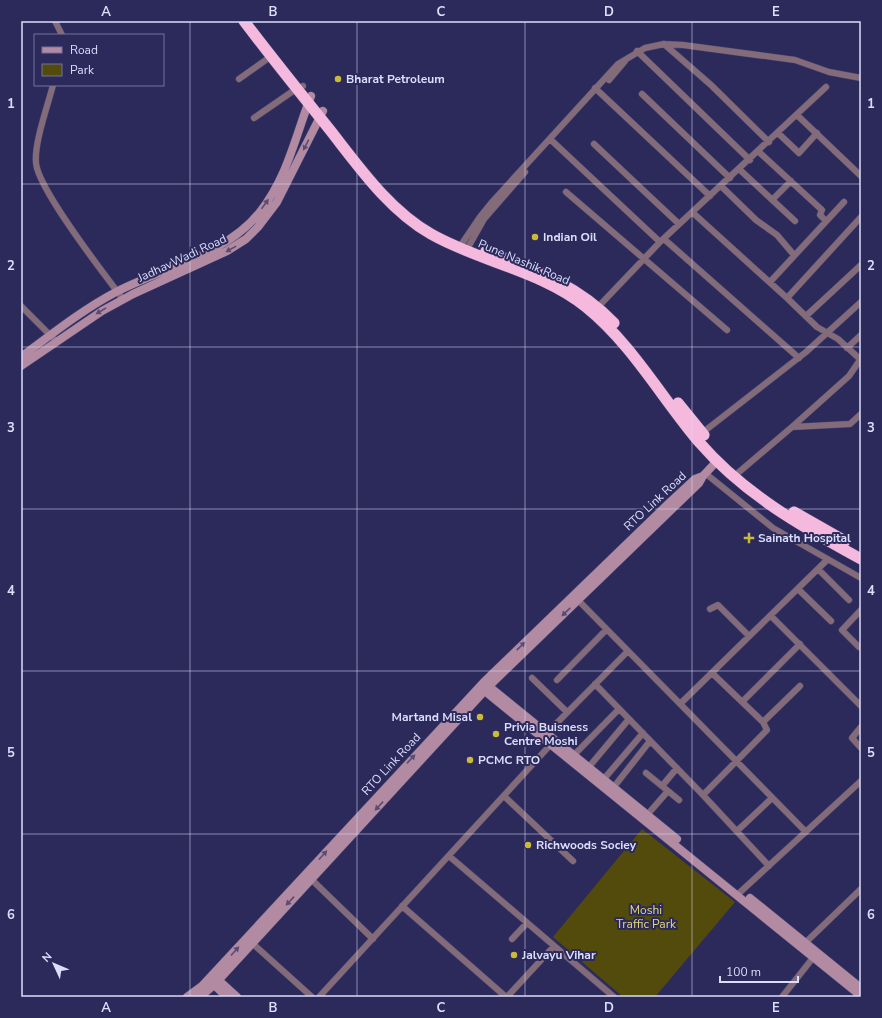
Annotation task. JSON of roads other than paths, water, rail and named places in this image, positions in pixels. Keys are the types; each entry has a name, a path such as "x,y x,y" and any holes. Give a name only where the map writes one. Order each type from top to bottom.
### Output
{"highway":[{"name":"Pune Nashik Road","path":"244,21 270,56 396,197 425,222 464,246 543,282 570,296 585,306 617,337 686,426 717,461 765,502 812,532 861,559"},
{"name":"Pune Nashik Road","path":"253,21 300,88"},
{"name":"Pune Nashik Road","path":"464,246 545,274 565,284 598,307 636,348 702,433 739,472 767,495 786,508 861,550"}],"main road":[{"name":"JadhavWadi Road","path":"21,366 54,337 117,292 216,248 235,237 247,227 268,201 281,179 296,143 310,100"},
{"name":"JadhavWadi Road","path":"22,355 123,299 227,252 246,239 258,227 277,202 322,114"},
{"name":"RTO Link Road","path":"200,997 213,980 484,686 576,598 694,479 704,475 717,461"},
{"name":"RTO Link Road","path":"187,997 213,980 252,943 484,686"},
{"path":"484,686 739,894 803,945 861,988"},
{"path":"552,743 574,756 647,815 739,894"},
{"path":"816,955 861,996"},
{"path":"213,980 227,997"},
{"path":"213,980 237,997"}],"street":[{"path":"57,22 62,34"},
{"path":"664,44 711,85 769,142"},
{"path":"464,246 489,206 551,140 618,64 626,60 637,51 664,44 683,45 795,60 838,74 861,78"},
{"path":"637,51 750,160"},
{"path":"239,79 270,56"},
{"path":"53,86 37,150 37,171 56,205 123,299"},
{"path":"598,307 662,240 759,152 826,87"},
{"path":"254,118 300,88"},
{"path":"597,89 710,196"},
{"path":"642,94 730,178"},
{"path":"797,115 861,176"},
{"path":"778,133 799,152 817,134"},
{"path":"551,140 662,240 799,358"},
{"path":"594,144 679,224"},
{"path":"759,152 822,210 820,215 826,221"},
{"path":"739,170 795,221"},
{"path":"772,200 791,181"},
{"path":"721,186 756,220 777,235 794,256"},
{"path":"566,192 727,330"},
{"path":"770,282 844,202"},
{"path":"692,212 817,326 847,348 860,360 849,376 792,428 739,472"},
{"path":"787,298 861,217"},
{"path":"806,316 861,265"},
{"path":"702,433 799,358 861,302"},
{"path":"21,306 54,337"},
{"path":"847,348 861,336"},
{"path":"792,428 850,424 861,414"},
{"path":"704,475 773,528 861,578"},
{"path":"680,704 827,560"},
{"path":"818,569 849,600"},
{"path":"798,589 831,622"},
{"path":"576,598 627,652 737,760 806,832"},
{"path":"710,610 718,605 749,636"},
{"path":"859,647 842,630 861,610"},
{"path":"771,616 861,706"},
{"path":"557,680 606,630"},
{"path":"742,702 800,644"},
{"path":"544,736 627,652"},
{"path":"703,795 765,734 767,730 763,722 712,673"},
{"path":"532,678 567,712"},
{"path":"595,684 703,795 769,866"},
{"path":"763,722 800,686"},
{"path":"574,756 619,709"},
{"path":"588,768 629,719"},
{"path":"861,727 852,738 861,748"},
{"path":"603,780 642,733"},
{"path":"613,788 650,741"},
{"path":"320,997 552,743"},
{"path":"662,786 677,768"},
{"path":"646,773 679,800"},
{"path":"739,894 861,781"},
{"path":"647,815 668,791"},
{"path":"504,796 573,861"},
{"path":"737,831 772,798"},
{"path":"449,856 614,997"},
{"path":"311,879 373,939"},
{"path":"803,945 861,888"},
{"path":"402,906 506,997 554,946"},
{"path":"512,938 527,923"},
{"path":"252,943 312,997"},
{"path":"782,997 816,955"}],"place":[{"name":"Bharat Petroleum","path":"338,79"},
{"name":"Indian Oil","path":"535,237"},
{"name":"Sainath Hospital","path":"749,538"},
{"name":"Martand Misal","path":"480,717"},
{"name":"Privia Buisness Centre Moshi","path":"496,734"},
{"name":"PCMC RTO","path":"470,760"},
{"name":"Richwoods Sociey","path":"528,845"},
{"name":"Jalvayu Vihar","path":"514,955"}],"park label":[{"name":"Moshi Traffic Park","path":"646,917"}]}
